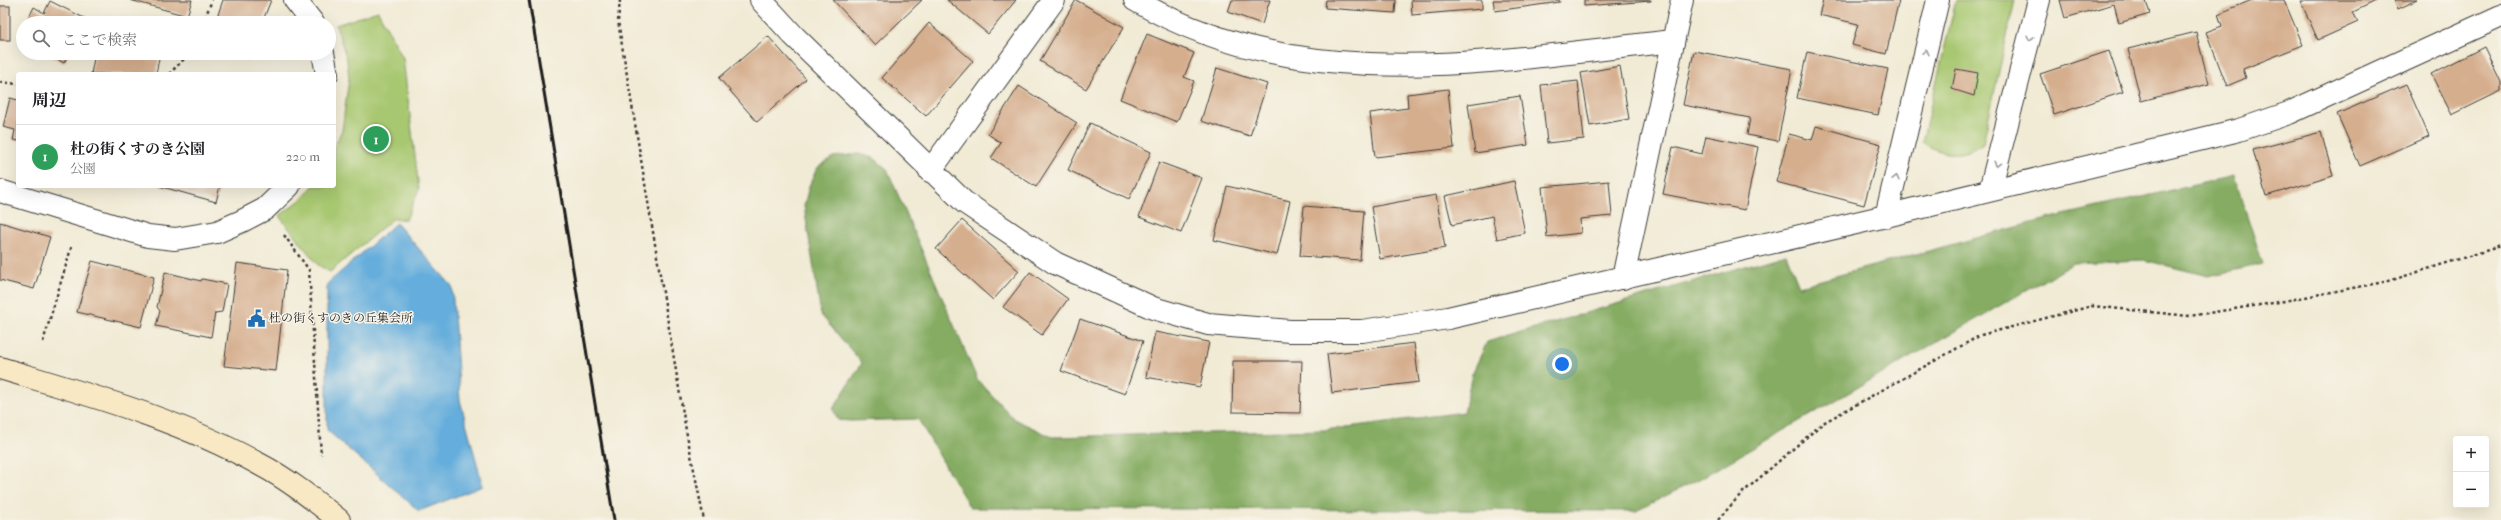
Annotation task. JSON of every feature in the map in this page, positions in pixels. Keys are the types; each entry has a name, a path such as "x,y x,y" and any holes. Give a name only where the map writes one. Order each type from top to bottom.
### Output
{"street":[{"path":"295,0 308,16"},
{"path":"761,0 930,170 964,202 1055,263 1152,308 1208,324 1290,331 1362,331 1448,318 1886,216 2239,130 2289,113 2501,16"},
{"path":"930,170 1054,0"},
{"path":"1135,0 1220,39 1281,55 1350,65 1422,66 1514,59 1673,41"},
{"path":"1623,278 1682,0"},
{"path":"1886,216 1938,0"},
{"path":"1990,190 2039,0"},
{"path":"324,60 327,72"},
{"path":"0,191 148,236 175,239 217,232 265,209 287,188"},
{"path":"0,368 134,409 197,432 261,464 306,494 339,520"}],"path":[{"path":"206,16 212,0"},
{"path":"620,0 618,21 685,425 704,520"},
{"path":"170,72 183,60"},
{"path":"0,82 16,84"},
{"path":"265,209 310,270 321,455"},
{"path":"43,342 81,216"},
{"path":"1718,520 1741,494 1823,423 1981,335 2092,306 2189,316 2279,302 2389,281 2501,246"}],"green space":[{"path":"1956,0 2015,0 1983,143 1968,151 1952,153 1937,150 1922,142"},
{"path":"378,11 403,58 419,189 406,220 394,218 330,272 318,265 279,216 303,198 311,188 336,188 336,144 342,130 349,78 347,60 336,25"},
{"path":"858,154 874,158 887,169 977,379 1014,419 1052,437 1324,430 1464,412 1472,374 1487,342 1786,254 1799,286 2054,217 2234,176 2263,264 2208,276 2144,260 2074,263 1699,479 1636,511 970,508 918,419 838,420 833,409 862,363 821,315 804,206 809,186 817,168 833,157"}],"water":[{"path":"396,223 452,286 460,400 483,486 419,511 327,430 327,284"}],"building":[{"path":"130,0 192,0 187,16"},
{"path":"223,0 271,0 265,16 217,16"},
{"path":"833,0 922,0 875,45"},
{"path":"947,0 1016,0 988,34"},
{"path":"1076,0 1124,27 1086,89 1040,61"},
{"path":"1232,0 1270,0 1262,24 1228,12"},
{"path":"1326,0 1396,0 1395,13 1325,8"},
{"path":"1411,0 1482,0 1482,9 1412,15"},
{"path":"1493,0 1559,0 1560,2 1495,11"},
{"path":"1584,0 1651,0 1651,1 1584,6"},
{"path":"1823,0 1899,0 1886,54 1852,45 1858,24 1819,15"},
{"path":"2060,0 2146,0 2150,14 2119,23 2114,4 2065,18"},
{"path":"2252,0 2284,0 2303,45 2243,69 2246,78 2227,86 2206,32 2222,26 2218,14"},
{"path":"2300,0 2378,0 2353,12 2358,22 2318,40"},
{"path":"2394,0 2417,0 2398,9"},
{"path":"50,1 80,16 30,16 34,7 44,13"},
{"path":"0,6 10,6 10,40 0,40"},
{"path":"929,23 973,61 926,116 882,78"},
{"path":"2196,32 2209,84 2141,101 2128,49"},
{"path":"1147,34 1194,53 1184,77 1194,81 1177,122 1120,99"},
{"path":"768,36 806,79 757,122 719,78"},
{"path":"2484,47 2501,82 2501,91 2452,115 2431,74"},
{"path":"1694,51 1792,69 1778,141 1747,135 1750,118 1683,105"},
{"path":"2109,51 2123,92 2054,115 2040,74"},
{"path":"1807,52 1888,69 1878,115 1797,98"},
{"path":"58,60 66,60 64,63"},
{"path":"94,60 159,60 156,72 91,72"},
{"path":"1620,66 1629,119 1590,126 1581,73"},
{"path":"1217,68 1267,84 1250,136 1201,121"},
{"path":"1956,69 1978,73 1974,96 1952,89"},
{"path":"1578,81 1584,139 1547,143 1541,85"},
{"path":"2406,84 2429,136 2360,166 2337,114"},
{"path":"1019,86 1077,123 1036,187 991,158 1001,143 988,134"},
{"path":"1448,89 1454,148 1375,157 1370,113 1408,108 1407,94"},
{"path":"1520,96 1528,145 1475,153 1468,104"},
{"path":"10,98 16,100 16,141 13,140 15,130 3,127"},
{"path":"1090,123 1151,152 1129,199 1068,170"},
{"path":"1816,126 1881,144 1864,205 1776,182 1789,134 1812,140"},
{"path":"2321,132 2333,176 2266,196 2253,150"},
{"path":"1706,136 1758,147 1745,210 1663,194 1673,147 1702,154"},
{"path":"1159,162 1202,178 1181,233 1139,217"},
{"path":"1514,181 1525,233 1497,239 1492,216 1452,225 1445,196"},
{"path":"1609,181 1612,216 1580,219 1581,233 1547,237 1542,187"},
{"path":"1227,186 1290,201 1277,255 1214,240"},
{"path":"166,188 220,188 216,202"},
{"path":"1436,195 1445,248 1380,259 1371,207"},
{"path":"1304,206 1364,211 1360,260 1300,256"},
{"path":"962,220 1019,271 993,300 936,249"},
{"path":"0,222 50,237 34,289 0,280"},
{"path":"92,261 154,277 141,327 77,312"},
{"name":"杜の街くすのきの丘集会所","path":"237,263 287,270 276,371 224,366"},
{"path":"165,272 201,281 202,279 227,284 222,312 215,313 211,337 156,326 160,311 157,307"},
{"path":"1030,272 1068,299 1042,335 1003,307"},
{"path":"1080,319 1143,341 1125,394 1061,371"},
{"path":"1155,332 1209,342 1200,387 1146,377"},
{"path":"1414,343 1419,382 1332,393 1327,354"},
{"path":"1233,361 1302,361 1300,413 1232,412"}],"railway":[{"path":"529,0 614,520"}],"place":[{"name":"杜の街くすのき公園","path":"376,139"},
{"name":"杜の街くすのきの丘集会所","path":"256,318"}]}
